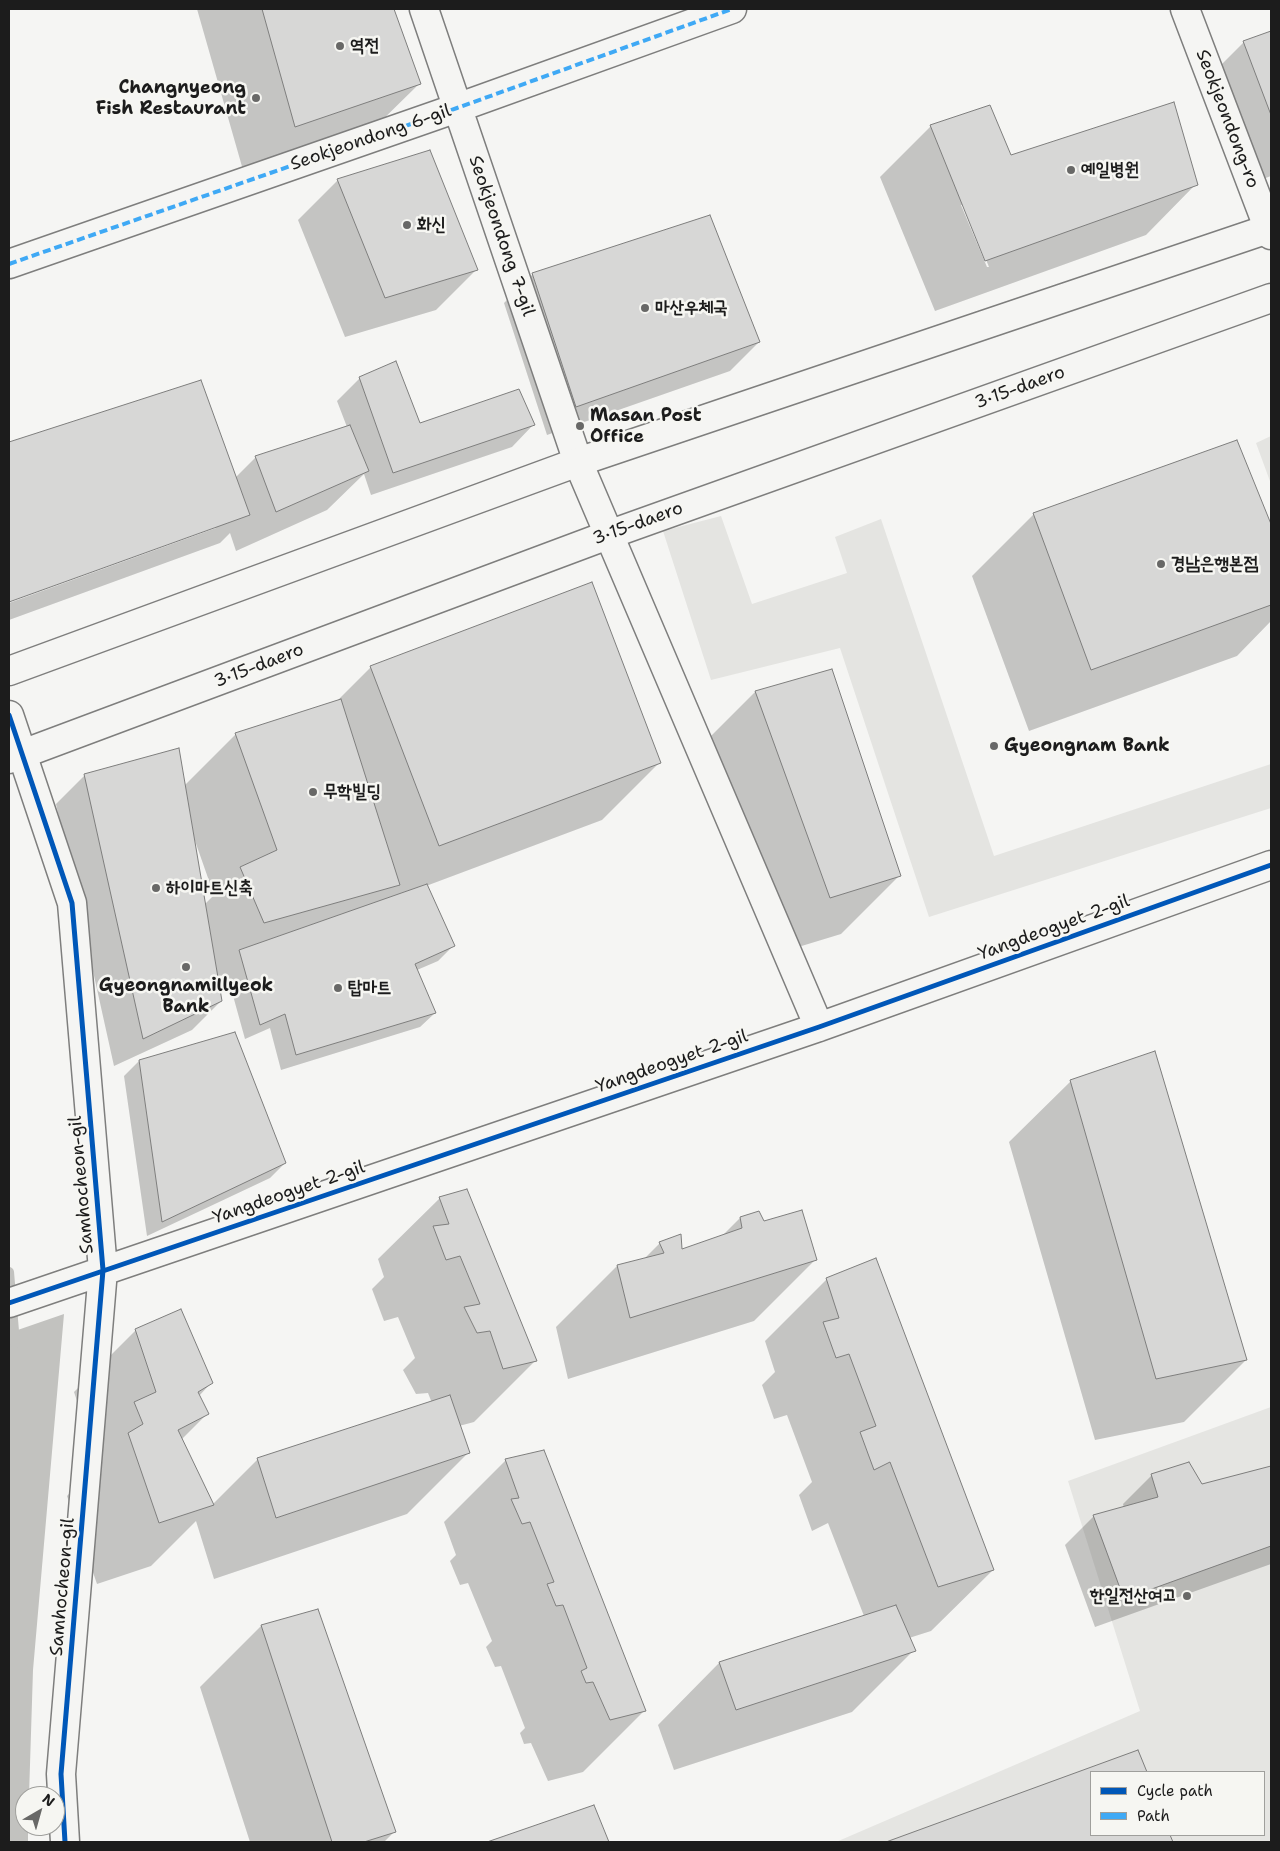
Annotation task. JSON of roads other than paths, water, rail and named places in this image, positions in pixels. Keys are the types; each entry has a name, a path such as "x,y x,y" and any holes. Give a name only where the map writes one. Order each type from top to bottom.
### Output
{"street":[{"name":"Seokjeondong 7-gil","path":"424,9 578,462 820,1027"},
{"name":"Seokjeondong 6-gil","path":"9,264 457,108 732,9"},
{"name":"Seokjeondong-ro","path":"1185,9 1271,231"},
{"path":"9,671 578,462 1271,231"},
{"name":"3·15-daero","path":"16,757 608,534 1271,298"},
{"name":"Samhocheon-gil","path":"9,715 16,757 72,903 91,1274 61,1774 65,1842"},
{"name":"Yangdeogyet 2-gil","path":"9,1303 820,1027 1271,865"}],"waterway":[{"path":"9,1272 15,1343"}],"place":[{"name":"역전","path":"340,46"},
{"name":"Changnyeong Fish Restaurant","path":"256,98"},
{"name":"예일병원","path":"1071,170"},
{"name":"화신","path":"407,225"},
{"name":"마산우체국","path":"645,308"},
{"name":"Masan Post Office","path":"580,426"},
{"name":"경남은행본점","path":"1161,564"},
{"name":"Gyeongnam Bank","path":"994,746"},
{"name":"무학빌딩","path":"313,792"},
{"name":"하이마트신축","path":"156,888"},
{"name":"Gyeongnamillyeok Bank","path":"186,967"},
{"name":"탑마트","path":"338,988"},
{"name":"한일전산여고","path":"1187,1596"}]}
